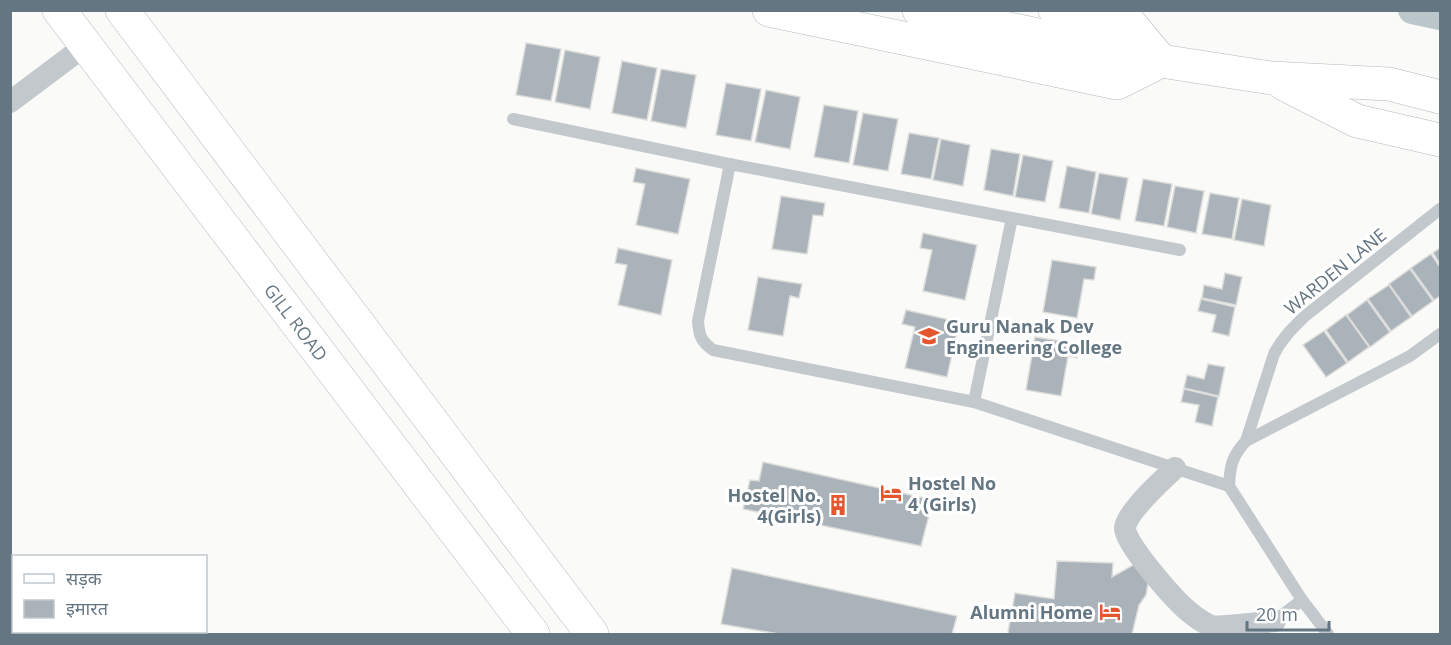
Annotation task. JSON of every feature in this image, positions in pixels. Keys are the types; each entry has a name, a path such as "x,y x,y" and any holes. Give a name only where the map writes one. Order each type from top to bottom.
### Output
{"main road":[{"name":"GILL ROAD","path":"60,10 532,634"},
{"path":"122,10 592,634"},
{"path":"769,10 1117,83 1161,61"},
{"path":"919,10 1161,61 1271,78 1389,84 1440,97"},
{"path":"1055,10 1131,25 1161,61"},
{"path":"1271,78 1357,121 1440,140"}],"street":[{"path":"10,102 86,45"},
{"path":"1175,468 1136,508 1127,522 1125,529 1127,537 1165,588 1190,612 1213,626 1275,621"}],"lane":[{"path":"513,119 730,164 1179,250"},
{"path":"730,164 698,321 699,335 705,344 713,350 974,402 1229,486 1302,600 1328,634"},
{"name":"WARDEN LANE","path":"1229,486 1230,467 1237,450 1246,441 1280,342 1305,316 1440,210"},
{"path":"974,402 1012,218"},
{"path":"1246,441 1410,356 1440,334"},
{"path":"1257,634 1302,600"}],"building":[{"path":"526,43 561,49 551,101 516,95"},
{"path":"565,50 600,57 590,109 555,102"},
{"path":"622,61 657,68 647,120 612,113"},
{"path":"661,69 696,75 686,128 651,121"},
{"path":"726,83 761,89 751,141 716,135"},
{"path":"766,90 800,97 790,149 755,142"},
{"path":"824,105 858,111 849,163 814,157"},
{"path":"863,113 898,119 888,171 853,165"},
{"path":"909,133 939,138 931,179 901,174"},
{"path":"941,139 970,145 963,186 933,180"},
{"path":"991,149 1020,154 1013,196 984,190"},
{"path":"1023,155 1053,161 1045,202 1015,197"},
{"path":"1067,166 1096,172 1089,213 1059,208"},
{"path":"636,168 690,179 678,234 636,225 645,184 633,182"},
{"path":"1099,173 1128,178 1120,220 1091,214"},
{"path":"1143,179 1172,184 1164,226 1135,221"},
{"path":"1175,186 1204,191 1196,233 1167,227"},
{"path":"1210,193 1239,198 1232,239 1202,234"},
{"path":"781,196 825,203 823,216 813,215 807,254 772,249"},
{"path":"1242,199 1271,205 1264,246 1234,240"},
{"path":"923,233 977,245 965,300 923,291 932,250 920,248"},
{"path":"618,248 672,260 661,315 618,305 627,265 615,263"},
{"path":"1440,248 1440,264 1433,253"},
{"path":"1431,254 1440,267 1440,296 1434,300 1411,268"},
{"path":"1052,260 1096,267 1094,280 1084,279 1077,318 1043,312"},
{"path":"1410,269 1433,301 1412,316 1389,284"},
{"path":"1225,273 1242,277 1236,305 1202,298 1204,285 1222,289"},
{"path":"758,277 802,284 799,298 790,296 783,336 748,330"},
{"path":"1389,285 1411,317 1391,331 1368,299"},
{"path":"1201,299 1235,307 1229,336 1212,332 1216,315 1198,311"},
{"path":"1367,300 1390,332 1370,347 1347,315"},
{"path":"906,310 959,322 947,377 905,368 915,327 902,324"},
{"path":"1346,315 1369,347 1348,362 1326,330"},
{"path":"1324,331 1347,363 1326,377 1303,345"},
{"path":"1035,337 1079,344 1077,358 1068,356 1061,396 1026,390"},
{"path":"1208,364 1225,367 1219,396 1184,388 1187,375 1204,379"},
{"path":"1184,389 1218,397 1212,426 1195,422 1199,405 1181,402"},
{"name":"Hostel No. 4(Girls)","path":"763,462 933,500 921,546 743,509 750,480 759,481"},
{"path":"1057,561 1113,563 1112,577 1137,563 1149,577 1146,595 1139,605 1132,634 1009,634 1015,593 1054,599"},
{"path":"732,568 957,616 952,634 779,634 721,624"}],"waterway":[{"path":"1412,10 1440,16"}],"place":[{"name":"Guru Nanak Dev Engineering College","path":"929,336"},
{"name":"Hostel No 4 (Girls)","path":"891,493"},
{"name":"Hostel No. 4(Girls)","path":"838,505"},
{"name":"Alumni Home","path":"1110,612"}]}
